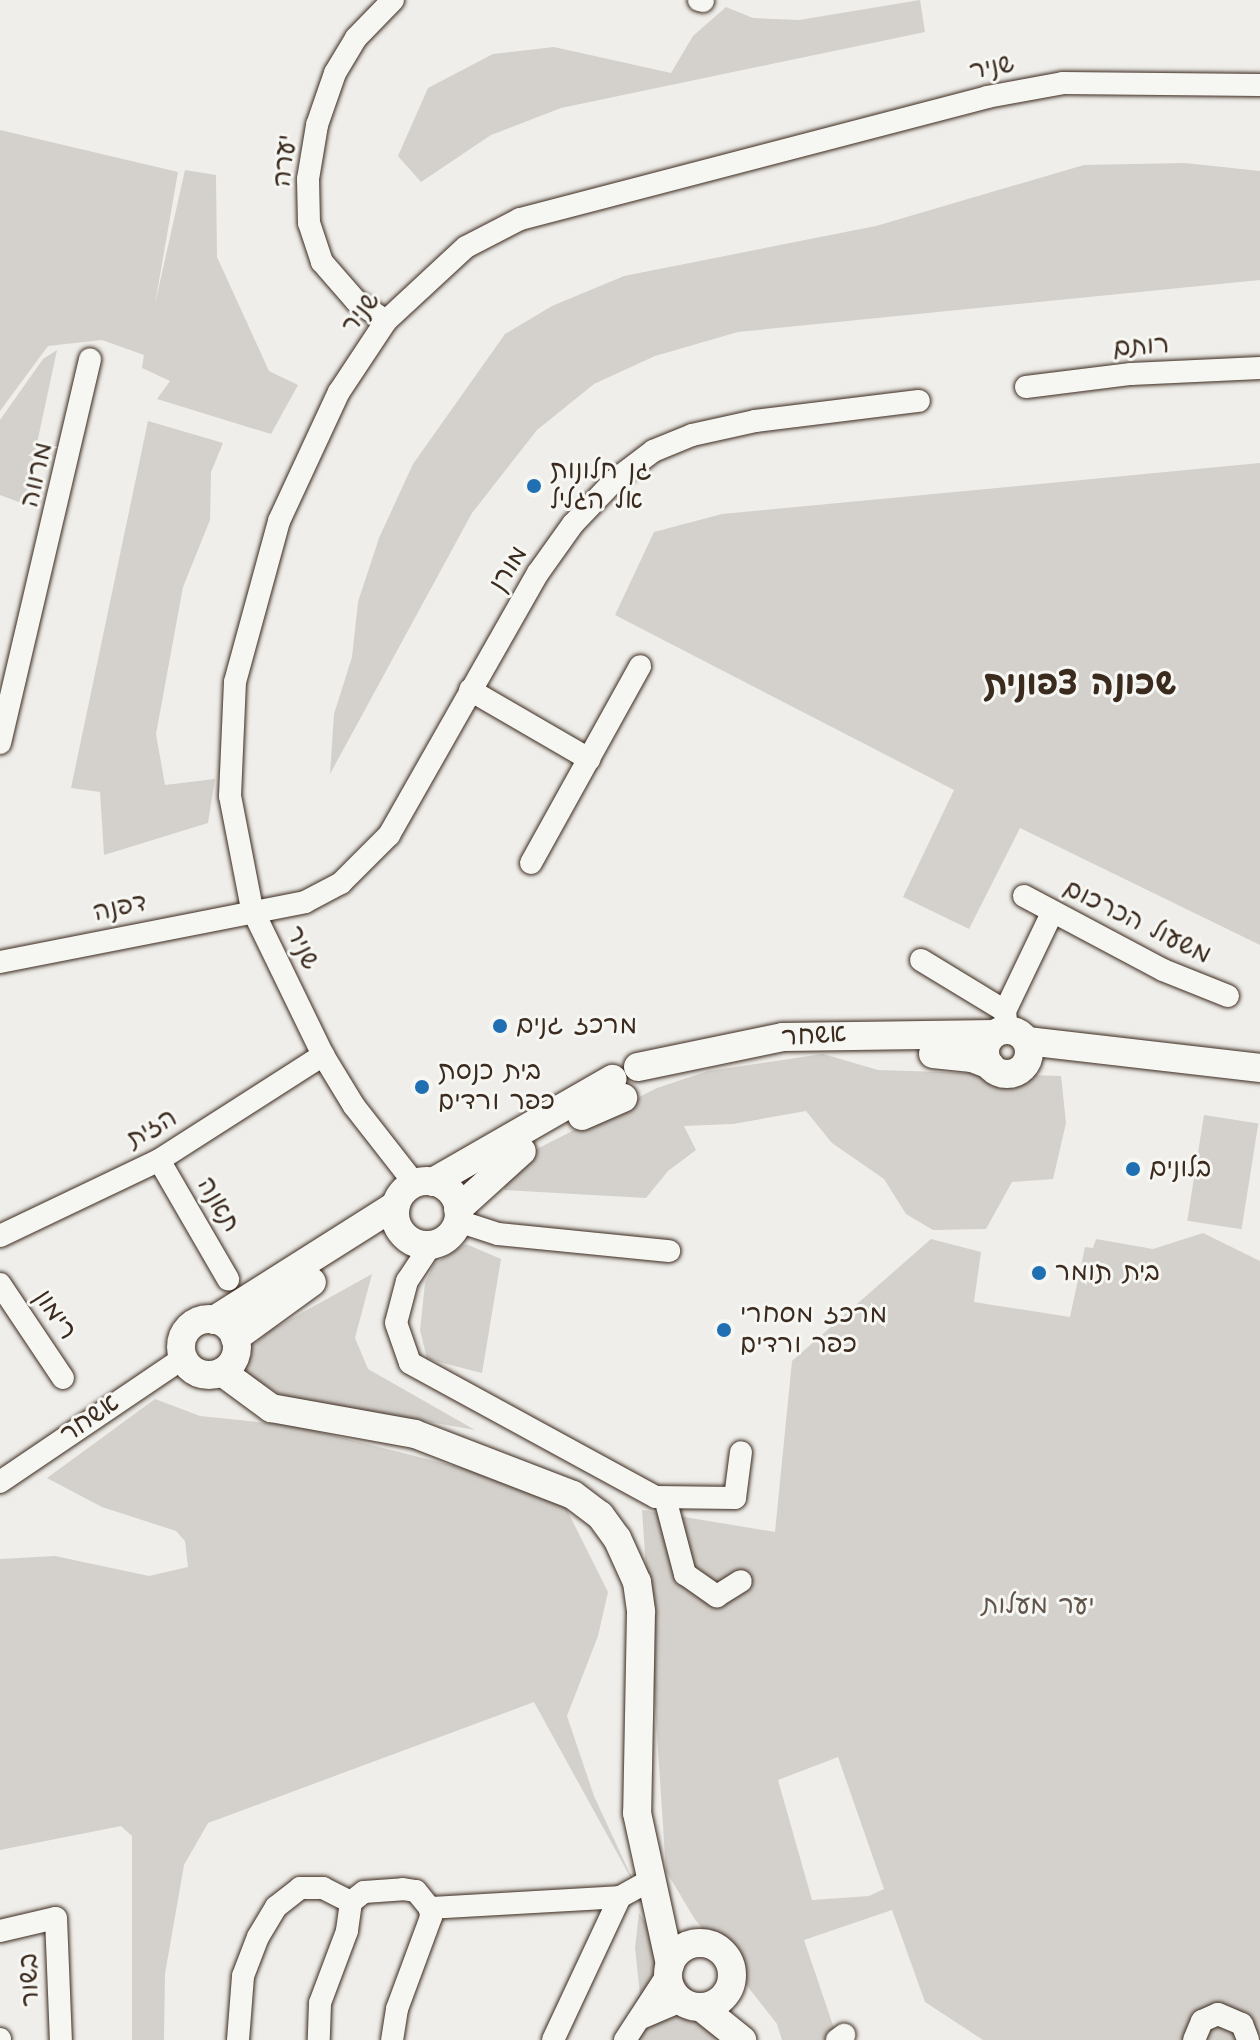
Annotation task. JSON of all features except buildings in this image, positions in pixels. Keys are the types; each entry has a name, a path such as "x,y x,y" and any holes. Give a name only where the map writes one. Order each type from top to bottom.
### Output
{"main road":[{"name":"אשחר","path":"458,1215 509,1159 608,1101 630,1082 745,1057 816,1049 957,1055 990,1065 1001,1073 1015,1073 1012,1035"},
{"name":"אשחר","path":"1012,1035 1260,1083"},
{"name":"אשחר","path":"424,1183 630,1082 783,1037 1012,1035 1260,1068"},
{"path":"990,1065 985,1053 1012,1035"},
{"path":"225,1329 233,1361 222,1372 203,1375 183,1358 185,1333 197,1322 225,1329 389,1236 402,1234 431,1245 444,1241 458,1215 450,1191 424,1183 225,1329"},
{"path":"396,1205 402,1234"},
{"path":"222,1372 271,1408 415,1434 573,1495 600,1515 617,1538 637,1582 642,1642 636,1786 669,1969 691,2004 742,2040"},
{"path":"657,1892 678,1929 729,1962 727,1993 742,2040"},
{"path":"669,1969 684,1948 705,1944"},
{"path":"691,2004 727,1993"}],"street":[{"name":"יערה","path":"386,321 356,301 322,262 309,223 308,179 317,125 335,73 356,38 393,0"},
{"name":"שניר","path":"424,1183 354,1106 323,1055 252,909 230,796 235,682 279,521 339,392 386,321 466,247 536,215 987,97 1063,83 1260,85"},
{"name":"מרווה","path":"0,743 90,359"},
{"name":"רותם","path":"1026,387 1131,374 1260,368"},
{"name":"מורן","path":"252,909 305,902 341,883 389,835 538,573 573,524 615,480 653,451 755,421 919,401"},
{"path":"531,863 640,666"},
{"path":"470,690 589,759"},
{"name":"משעול הכרכום","path":"1024,896 1052,913 1228,996"},
{"name":"דפנה","path":"0,962 252,909"},
{"path":"921,960 1012,1035 1052,913"},
{"name":"הזית","path":"0,1236 159,1160 323,1055"},
{"name":"תאנה","path":"159,1160 228,1279"},
{"path":"458,1215 498,1234 669,1251"},
{"path":"431,1245 407,1281 396,1323 410,1363 607,1472 665,1498 735,1498 741,1452"},
{"name":"רימון","path":"0,1284 63,1378"},
{"name":"אשחר","path":"0,1482 183,1358"},
{"path":"665,1498 685,1574 717,1596 741,1581"},
{"path":"238,2040 243,1976 276,1907 300,1888 323,1888 351,1902"},
{"path":"319,2040 320,2003 347,1931 351,1902 364,1892 403,1889 416,1891 430,1908 431,1917 397,2009 392,2040"},
{"path":"430,1908 657,1892"},
{"path":"553,2040 620,1897"},
{"name":"בשור","path":"0,1931 56,1918 61,2040"},
{"path":"627,2034 669,1969"},
{"path":"627,2034 656,2008 691,2004"},
{"path":"1194,2040 1202,2021 1218,2014 1242,2024 1248,2040"}],"green space":[{"path":"920,0 925,32 561,108 491,135 421,182 398,156 428,88 493,54 554,47 671,73 693,36 726,7 753,18 799,20"},
{"path":"0,130 178,172 155,304 185,170 216,175 217,257 269,371 298,385 271,434 157,399 170,381 142,368 144,355 102,340 48,346 0,411"},
{"path":"1185,163 1260,171 1260,280 738,332 655,356 594,384 537,430 472,513 330,774 334,714 352,657 358,602 379,538 413,464 505,334 552,306 624,276 876,226 1084,165"},
{"path":"57,350 24,504 0,495 0,420 43,359"},
{"path":"148,421 223,443 211,472 210,520 183,587 156,734 165,785 215,779 208,823 104,855 100,792 71,788"},
{"path":"1260,463 1260,945 1020,828 969,929 903,897 954,790 615,615 654,532 722,514"},
{"path":"823,1054 878,1070 1061,1076 1066,1123 1053,1179 1012,1182 986,1229 933,1230 906,1214 884,1179 832,1143 806,1111 733,1124 684,1126 696,1150 668,1171 646,1198 504,1190 507,1172 523,1156 657,1088 708,1071"},
{"path":"1204,1115 1258,1124 1242,1229 1187,1221"},
{"name":"יער מעלות","path":"1203,1233 1260,1261 1260,2040 983,2040 925,2002 892,1910 804,1940 838,2040 782,2040 777,2024 694,1918 666,1871 642,1510 775,1532 792,1361 931,1239 981,1252 974,1302 1070,1317 1085,1247 1093,1248 1096,1239 1153,1249","holes":["838,1757 884,1889 869,1896 812,1900 778,1780"]},
{"path":"466,1244 501,1259 482,1373 427,1359 420,1330 425,1283 434,1264"},
{"path":"372,1274 355,1338 368,1369 475,1430 282,1396 246,1374 243,1354 271,1330"},
{"path":"155,1399 200,1416 296,1426 558,1492 608,1592 598,1636 567,1716 594,1796 638,1891 534,1702 208,1823 184,1865 165,1974 164,2040 132,2040 132,1836 121,1826 0,1850 0,1559 55,1556 149,1576 188,1567 185,1541 176,1531 102,1507 47,1478"},
{"path":"639,1913 724,2040 614,2040 640,1994 635,1948"}],"place":[{"name":"גן חלונות אל הגליל","path":"534,486"},
{"name":"מרכז גנים","path":"500,1026"},
{"name":"בית כנסת כפר ורדים","path":"422,1087"},
{"name":"בלונים","path":"1133,1169"},
{"name":"בית תומר","path":"1039,1273"},
{"name":"מרכז מסחרי כפר ורדים","path":"724,1330"}],"district":[{"name":"שכונה צפונית","path":"1080,685"}]}
